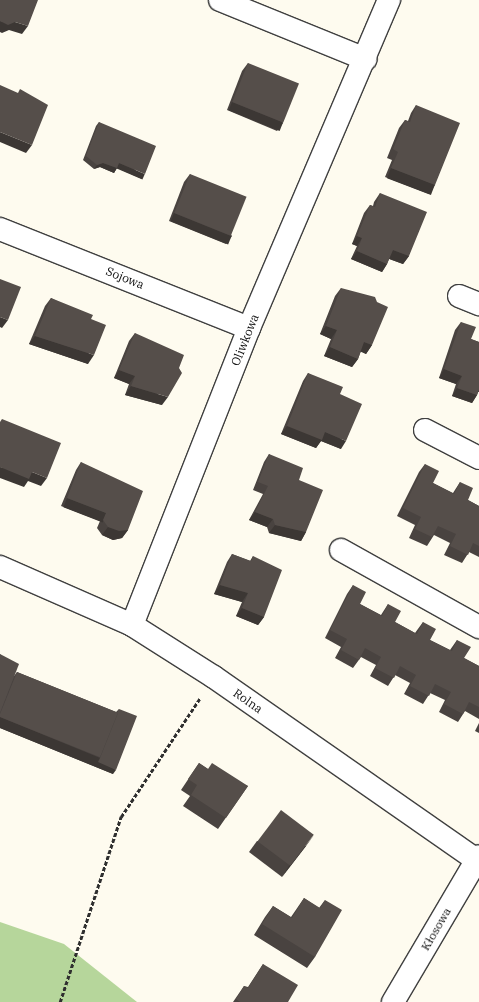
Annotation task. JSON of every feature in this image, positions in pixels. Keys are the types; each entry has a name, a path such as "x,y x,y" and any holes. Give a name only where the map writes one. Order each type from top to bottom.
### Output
{"street":[{"path":"220,0 365,59"},
{"name":"Oliwkowa","path":"132,625 249,328 389,0"},
{"name":"Sojowa","path":"0,229 249,328"},
{"path":"459,296 479,304"},
{"path":"425,430 479,458"},
{"path":"341,550 479,627"},
{"name":"Rolna","path":"0,567 132,625 214,677 478,859"},
{"name":"Kłosowa","path":"393,1002 478,859"}],"path":[{"path":"60,1002 121,817 214,677"}],"green space":[{"path":"0,922 64,944 137,1002 0,1002"}],"building":[{"path":"0,0 38,0 28,26 15,22 8,25 0,21"},
{"path":"248,63 299,84 283,123 232,102"},
{"path":"0,85 18,93 20,89 48,105 32,145 0,132"},
{"path":"416,105 460,123 435,185 391,168 398,152 393,149 405,120 410,122"},
{"path":"99,122 156,146 145,174 119,163 117,168 103,163 97,165 86,156"},
{"path":"190,174 247,197 231,236 174,213"},
{"path":"380,193 427,212 409,256 393,250 387,264 357,251 362,238 357,236 370,205 375,207"},
{"path":"0,279 21,287 8,320 0,317"},
{"path":"341,288 375,297 377,302 388,307 372,345 364,342 358,359 330,347 337,330 326,326"},
{"path":"51,298 93,315 91,319 106,325 94,355 35,336"},
{"path":"461,322 476,327 471,339 479,342 479,390 477,395 457,388 462,376 444,369"},
{"path":"135,333 184,355 179,368 182,373 168,397 131,386 135,376 119,370"},
{"path":"308,373 343,387 340,394 362,404 346,441 325,432 322,440 287,426"},
{"path":"2,419 61,443 47,478 32,472 29,479 0,467 0,422"},
{"path":"269,454 303,468 299,480 323,490 306,532 275,525 273,519 255,512 268,486 258,482"},
{"path":"81,462 143,491 128,530 119,531 108,527 103,520 106,513 67,498"},
{"path":"425,464 439,471 433,483 454,494 460,482 473,488 468,500 479,506 479,546 473,543 468,555 450,546 456,534 438,526 432,537 415,529 421,517 403,508"},
{"path":"232,554 251,561 253,556 282,570 264,617 242,608 248,593 220,585"},
{"path":"353,585 366,592 360,604 382,616 388,604 401,611 395,622 417,634 423,622 436,629 430,640 452,651 457,640 471,647 464,658 479,666 479,707 469,702 463,714 444,704 451,692 435,684 429,696 410,686 416,675 400,666 394,678 375,668 381,657 365,648 359,660 341,650 347,639 330,630"},
{"path":"0,654 19,664 0,713"},
{"path":"17,672 118,713 100,757 0,717"},
{"path":"119,709 137,716 116,770 98,762"},
{"path":"199,763 208,769 212,763 248,786 226,818 191,795 197,785 188,779"},
{"path":"281,810 314,835 290,866 258,841"},
{"path":"304,898 320,908 325,900 342,910 315,957 262,924 273,906 292,918"},
{"path":"263,964 298,985 288,1002 240,1002 236,999 244,986 248,988"}]}
